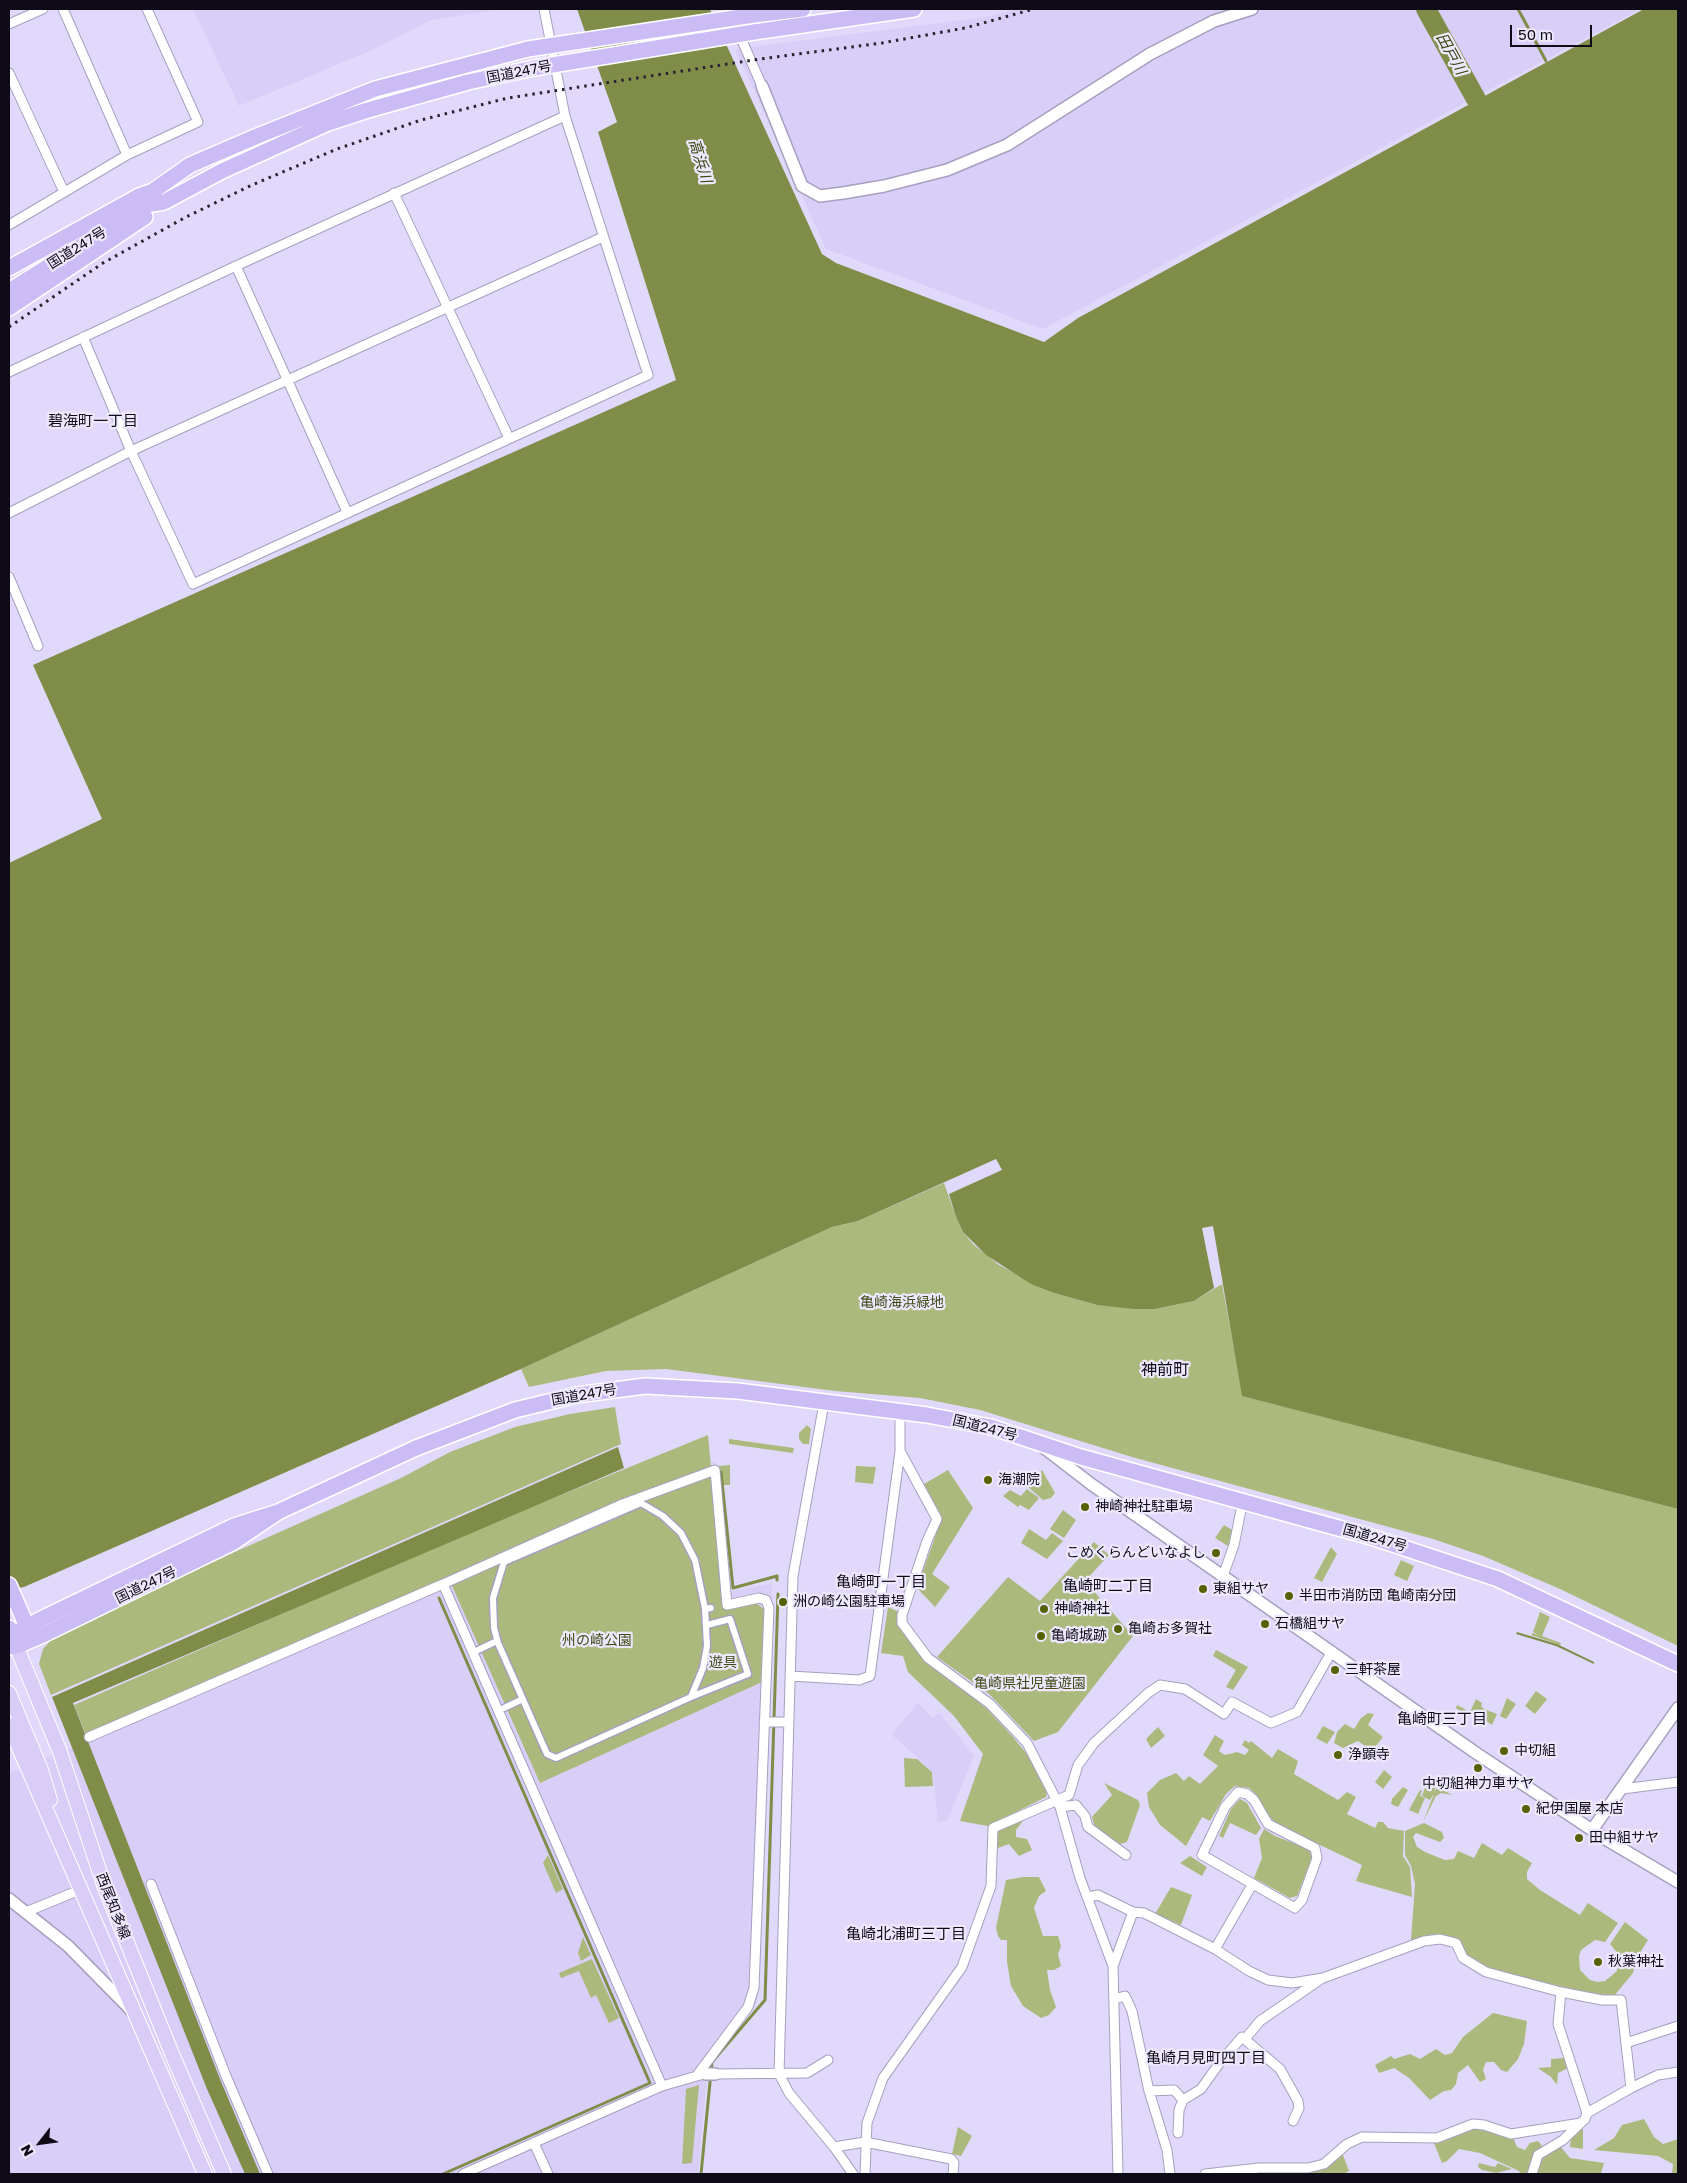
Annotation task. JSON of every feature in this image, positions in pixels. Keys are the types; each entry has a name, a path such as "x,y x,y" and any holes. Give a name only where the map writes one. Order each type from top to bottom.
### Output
{"highway":[{"name":"国道247号","path":"146,205 153,191 190,165 375,89 528,49 803,9"},
{"name":"国道247号","path":"9,291 146,205 164,202 222,171 328,123 450,87 534,68 754,32 914,9"},
{"path":"9,268 153,191"},
{"path":"9,308 151,213 164,202"},
{"name":"国道247号","path":"11,1639 27,1627 234,1526 278,1512 416,1448 486,1420 515,1410 577,1395 612,1389 670,1386 738,1391 976,1424 1423,1553 1498,1579 1678,1664"},
{"name":"国道247号","path":"11,1639 232,1543 278,1512"},
{"path":"11,1590 27,1627"}],"main road":[{"name":"西尾知多線","path":"11,1639 60,1752 105,1888 172,2054 222,2170"},
{"path":"9,1693 41,1770 54,1813 53,1825"},
{"name":"西尾知多線","path":"9,1725 82,1889 204,2174"}],"street":[{"path":"9,24 43,9"},
{"path":"63,9 127,155"},
{"path":"9,224 127,155 198,122 147,9"},
{"path":"83,337 131,451 193,584 648,375 565,116 544,9"},
{"path":"728,9 762,86 802,186 820,196 843,194 884,186 947,170 1007,145 1150,54 1214,21 1252,9"},
{"path":"9,72 64,192"},
{"path":"9,372 394,193 565,116"},
{"path":"394,193 509,438"},
{"path":"9,513 131,451 603,237"},
{"path":"236,266 347,512"},
{"path":"9,577 38,646"},
{"path":"824,1403 793,1576 779,2074 789,2093 834,2146 853,2174"},
{"path":"790,1676 859,1680 870,1676 900,1452 900,1413"},
{"path":"1037,1442 1091,1484 1476,1753 1592,1830 1678,1882"},
{"path":"900,1452 937,1519 927,1541 902,1614 902,1623 928,1658 990,1704 1026,1743 1059,1804 1072,1854 1113,1966 1118,2174"},
{"path":"89,1737 620,1506 714,1470 727,1605 759,1598 764,1598 768,1603 768,1722 754,1988 748,2007 706,2074"},
{"path":"1223,1576 1234,1545 1243,1500"},
{"path":"691,1697 703,1668 708,1608 695,1560 681,1532 663,1516 641,1504 504,1562 493,1598 492,1620 497,1641 547,1754 556,1758 691,1697 748,1674 730,1619 707,1625"},
{"path":"443,1584 662,2086"},
{"path":"478,1650 497,1641"},
{"path":"865,2174 867,2123 883,2078 962,1967 990,1886 993,1828 1059,1804 1069,1796 1078,1765 1094,1743 1148,1693 1160,1685 1185,1689 1224,1714 1232,1702 1271,1723 1297,1712 1332,1652"},
{"path":"504,1708 522,1699"},
{"path":"1592,1830 1678,1708"},
{"path":"768,1722 788,1722"},
{"path":"1622,1789 1678,1782"},
{"path":"1238,1792 1247,1794 1254,1800 1268,1824 1310,1844 1318,1854 1302,1900 1295,1908 1252,1885 1202,1855 1225,1806 1238,1792"},
{"path":"1059,1804 1076,1804 1085,1816 1088,1827 1126,1855"},
{"path":"151,1884 226,2076 268,2174"},
{"path":"1215,1949 1252,1885"},
{"path":"26,1912 82,1889"},
{"path":"1088,1897 1098,1894 1133,1912 1144,1913 1215,1949 1249,1971 1268,1980 1292,1983 1323,1978 1424,1941 1440,1939 1456,1943 1463,1958 1486,1972 1561,1992 1602,2000 1621,2000 1631,2088"},
{"path":"9,1899 68,1946 135,2014"},
{"path":"1113,1966 1133,1912"},
{"path":"1246,2039 1260,2021 1323,1978"},
{"path":"1561,1992 1558,2024 1587,2113"},
{"path":"1114,1999 1125,1996 1132,2011 1149,2091 1167,2150 1170,2174"},
{"path":"1626,2043 1678,2026"},
{"path":"1178,2133 1179,2110 1184,2100 1200,2089 1242,2037 1280,2069 1299,2108 1293,2121"},
{"path":"463,2174 662,2086 706,2074 812,2073 828,2060"},
{"path":"1532,2174 1538,2155 1563,2140 1581,2123 1587,2113 1658,2075 1678,2072"},
{"path":"1149,2091 1174,2090 1184,2100"},
{"path":"1205,2174 1258,2168 1308,2168 1324,2164 1347,2144 1362,2137 1437,2138 1473,2124 1484,2124 1511,2134 1581,2123"},
{"path":"834,2146 866,2142 951,2159 954,2163 953,2174"},
{"path":"534,2143 548,2174"},
{"path":"204,2174 222,2170"}],"shaded area":[{"path":"193,9 502,9 431,20 372,50 239,106"},
{"path":"1019,9 1640,9 1043,329 826,249 735,49 985,17"},
{"path":"716,1461 729,1592 772,1583 757,2003 708,2064 698,2174 9,2174 9,1773 94,1739"},
{"path":"918,1703 933,1718 939,1712 974,1756 947,1821 938,1822 933,1772 891,1734"}],"green space":[{"name":"亀崎海浜緑地","path":"944,1183 963,1232 974,1245 999,1265 1054,1293 1097,1305 1155,1309 1194,1301 1222,1284 1243,1396 1678,1509 1678,1646 1560,1589 1483,1556 1433,1539 1132,1457 980,1410 920,1398 835,1391 666,1369 606,1371 529,1387 521,1369 832,1227 858,1221"},
{"path":"615,1407 621,1444 51,1695 39,1664 43,1649 54,1637 228,1555 401,1478 450,1452 515,1427 570,1414"},
{"path":"807,1425 811,1429 809,1444 803,1444 799,1439 799,1433"},
{"name":"州の崎公園","path":"708,1435 725,1610 756,1603 765,1610 762,1682 540,1783 448,1577 86,1735 74,1705 436,1546"},
{"path":"729,1439 794,1448 793,1453 729,1444"},
{"path":"730,1465 730,1485 719,1485 718,1466"},
{"path":"856,1466 876,1467 873,1484 855,1482"},
{"path":"948,1470 973,1508 932,1574 950,1587 935,1607 917,1588 942,1517 924,1484"},
{"path":"1042,1470 1055,1493 1051,1498 1043,1500 1028,1487"},
{"path":"1027,1489 1039,1498 1029,1510 1020,1505 1018,1507 1003,1496 1010,1490 1021,1496"},
{"path":"1063,1510 1076,1520 1064,1538 1050,1529"},
{"path":"1224,1525 1232,1530 1228,1546 1215,1538"},
{"path":"1029,1529 1046,1540 1052,1533 1063,1541 1047,1559 1021,1543"},
{"name":"神崎神社","path":"1094,1542 1109,1555 1085,1581 1133,1636 1058,1732 1034,1741 989,1694 937,1657 1008,1577 1040,1601"},
{"path":"1331,1547 1337,1554 1322,1582 1314,1578"},
{"path":"1401,1560 1414,1566 1407,1581 1394,1575"},
{"path":"888,1607 899,1612 905,1635 939,1669 987,1709 1013,1737 1031,1759 1047,1790 1046,1797 988,1826 960,1821 983,1754 954,1716 908,1672 903,1656 881,1653"},
{"path":"1540,1612 1550,1617 1542,1636 1561,1643 1560,1645 1531,1635 1533,1633 1539,1635 1533,1632"},
{"path":"1216,1650 1248,1667 1233,1690 1226,1687 1236,1670 1213,1656"},
{"path":"1536,1691 1547,1699 1535,1714 1525,1706"},
{"path":"1507,1698 1516,1704 1506,1719 1500,1716"},
{"path":"1476,1699 1482,1703 1481,1706 1484,1709 1497,1714 1492,1725 1472,1713 1469,1717 1456,1708 1457,1705 1470,1712"},
{"path":"1368,1713 1374,1714 1368,1725 1383,1737 1372,1751 1358,1741 1343,1748 1334,1743 1337,1732 1345,1724 1354,1729 1361,1718"},
{"path":"1323,1726 1335,1732 1327,1744 1316,1738"},
{"path":"1158,1727 1165,1736 1151,1748 1146,1739"},
{"path":"1215,1735 1224,1741 1219,1751 1225,1755 1237,1752 1245,1755 1249,1750 1242,1745 1245,1740 1249,1743 1251,1741 1272,1758 1278,1749 1298,1761 1294,1774 1338,1800 1347,1792 1356,1797 1347,1814 1375,1828 1378,1822 1383,1822 1388,1828 1404,1831 1403,1856 1410,1867 1412,1897 1356,1881 1362,1865 1278,1825 1268,1815 1256,1794 1249,1788 1235,1786 1226,1794 1210,1821 1202,1817 1186,1846 1160,1825 1149,1807 1147,1793 1160,1780 1176,1773 1184,1781 1189,1776 1200,1784 1218,1766 1203,1755"},
{"path":"904,1758 917,1759 932,1772 933,1786 905,1787"},
{"path":"1384,1770 1392,1777 1383,1789 1375,1782"},
{"path":"1423,1779 1436,1786 1434,1793 1436,1789 1453,1795 1441,1793 1436,1796 1423,1822 1434,1794 1430,1800 1422,1796 1425,1788 1432,1791 1421,1784"},
{"path":"1104,1783 1138,1800 1140,1805 1127,1842 1120,1844 1098,1830 1094,1824 1092,1817 1112,1795"},
{"path":"1403,1787 1408,1790 1398,1807 1391,1804 1392,1799"},
{"path":"1420,1790 1422,1791 1420,1796 1425,1798 1418,1814 1409,1810"},
{"path":"1240,1799 1247,1803 1261,1828 1256,1835 1230,1823 1223,1838 1219,1836 1231,1809"},
{"path":"1023,1821 1016,1830 1016,1837 1027,1839 1032,1850 1019,1856 1009,1844 998,1848 995,1845 996,1829"},
{"path":"1424,1823 1442,1832 1444,1838 1440,1842 1416,1833 1413,1837 1417,1847 1425,1852 1445,1860 1454,1859 1458,1851 1474,1858 1482,1843 1502,1855 1508,1848 1532,1863 1527,1872 1527,1879 1540,1890 1580,1915 1588,1903 1618,1923 1605,1942 1595,1940 1581,1950 1579,1956 1580,1970 1590,1980 1605,1981 1617,1971 1620,1960 1619,1955 1610,1944 1625,1922 1648,1940 1636,1959 1633,1973 1614,1996 1585,1992 1492,1970 1466,1955 1458,1939 1446,1936 1411,1940 1415,1884 1411,1866 1405,1855 1405,1831"},
{"path":"1264,1829 1275,1836 1311,1850 1313,1855 1297,1896 1290,1898 1254,1878 1262,1858 1259,1839"},
{"path":"548,1855 563,1889 556,1893 543,1863"},
{"path":"1190,1856 1207,1867 1202,1876 1180,1863"},
{"path":"1039,1877 1046,1891 1039,1896 1034,1908 1043,1936 1058,1936 1061,1946 1058,1954 1061,1966 1054,1970 1047,1970 1050,1990 1056,2007 1049,2015 1041,2018 1023,2006 1011,1986 1007,1962 1007,1940 1001,1940 996,1928 1006,1880"},
{"path":"1171,1887 1192,1895 1181,1925 1155,1914"},
{"path":"583,1937 591,1955 581,1961 578,1953"},
{"path":"592,1959 619,2018 609,2023 596,1995 591,1998 579,1971 561,1978 559,1973"},
{"path":"1493,2013 1527,2021 1524,2044 1518,2059 1507,2072 1501,2070 1494,2062 1486,2062 1483,2070 1486,2079 1480,2082 1468,2065 1458,2073 1456,2084 1451,2090 1444,2091 1430,2100 1409,2078 1394,2068 1379,2073 1375,2065 1391,2056 1394,2059 1410,2054 1420,2059 1436,2049 1445,2055 1452,2053 1463,2037"},
{"path":"1564,2058 1568,2068 1558,2073 1557,2085 1551,2077 1538,2068 1551,2067 1551,2059"},
{"path":"699,2085 692,2163 682,2164 686,2089"},
{"path":"1644,2119 1654,2137 1663,2144 1678,2139 1678,2174 1672,2174 1673,2164 1658,2156 1594,2150 1614,2138 1622,2125"},
{"path":"958,2127 972,2136 961,2156 952,2154"},
{"path":"1580,2127 1583,2130 1583,2149 1570,2147 1571,2136"},
{"path":"1474,2128 1513,2137 1517,2147 1525,2150 1530,2143 1538,2141 1543,2147 1535,2154 1526,2174 1521,2174 1519,2171 1480,2153 1459,2149 1447,2161 1442,2163 1434,2143"},
{"path":"1560,2146 1570,2158 1604,2163 1601,2174 1535,2174 1543,2158"},
{"path":"1343,2155 1349,2171 1343,2174 1254,2173 1320,2171"},
{"path":"1479,2163 1495,2167 1498,2163 1512,2169 1496,2173 1482,2170 1478,2167"}],"water":[{"name":"高浜川","path":"577,9 710,9 822,254 836,263 1044,342 1078,318 1644,9 1678,9 1678,1509 1242,1396 1213,1226 1202,1228 1214,1288 1194,1301 1155,1309 1134,1309 1097,1305 1054,1293 1031,1284 986,1255 963,1232 956,1217 949,1194 1002,1170 996,1159 858,1221 832,1227 521,1369 24,1587 9,1590 9,863 102,819 33,665 676,380 598,132 617,122"},
{"path":"618,1447 624,1468 73,1703 220,2079 260,2174 245,2174 207,2089 52,1697"},
{"path":"1517,1632 1557,1644 1594,1662 1594,1664 1556,1646 1516,1634"}],"waterway":[{"name":"田戸川","path":"1426,9 1476,99"},
{"path":"1518,9 1546,61"},
{"path":"721,1472 733,1588 777,1576 777,1580"},
{"path":"701,2174 712,2062 765,2000 778,1594"},
{"path":"439,1598 650,2083 443,2174"}],"railway":[{"path":"9,327 103,263 186,217 252,185 337,149 421,120 508,98 760,59 882,43 965,28 1034,9"}],"place":[{"name":"海潮院","path":"988,1480"},
{"name":"神崎神社駐車場","path":"1085,1507"},
{"name":"こめくらんどいなよし","path":"1216,1553"},
{"name":"東組サヤ","path":"1203,1589"},
{"name":"半田市消防団 亀崎南分団","path":"1289,1596"},
{"name":"洲の崎公園駐車場","path":"783,1602"},
{"name":"神崎神社","path":"1044,1609"},
{"name":"石橋組サヤ","path":"1265,1624"},
{"name":"亀崎お多賀社","path":"1118,1629"},
{"name":"亀崎城跡","path":"1041,1636"},
{"name":"三軒茶屋","path":"1335,1670"},
{"name":"中切組","path":"1504,1751"},
{"name":"浄顕寺","path":"1338,1755"},
{"name":"中切組神力車サヤ","path":"1478,1768"},
{"name":"紀伊国屋 本店","path":"1526,1809"},
{"name":"田中組サヤ","path":"1579,1838"},
{"name":"秋葉神社","path":"1598,1962"}],"district":[{"name":"碧海町一丁目","path":"93,421"},
{"name":"神前町","path":"1165,1370"},
{"name":"亀崎町一丁目","path":"881,1582"},
{"name":"亀崎町二丁目","path":"1108,1586"},
{"name":"亀崎町三丁目","path":"1442,1719"},
{"name":"亀崎北浦町三丁目","path":"906,1934"},
{"name":"亀崎月見町四丁目","path":"1206,2058"}],"park label":[{"name":"遊具","path":"723,1663"},
{"name":"亀崎県社児童遊園","path":"1030,1684"}]}
